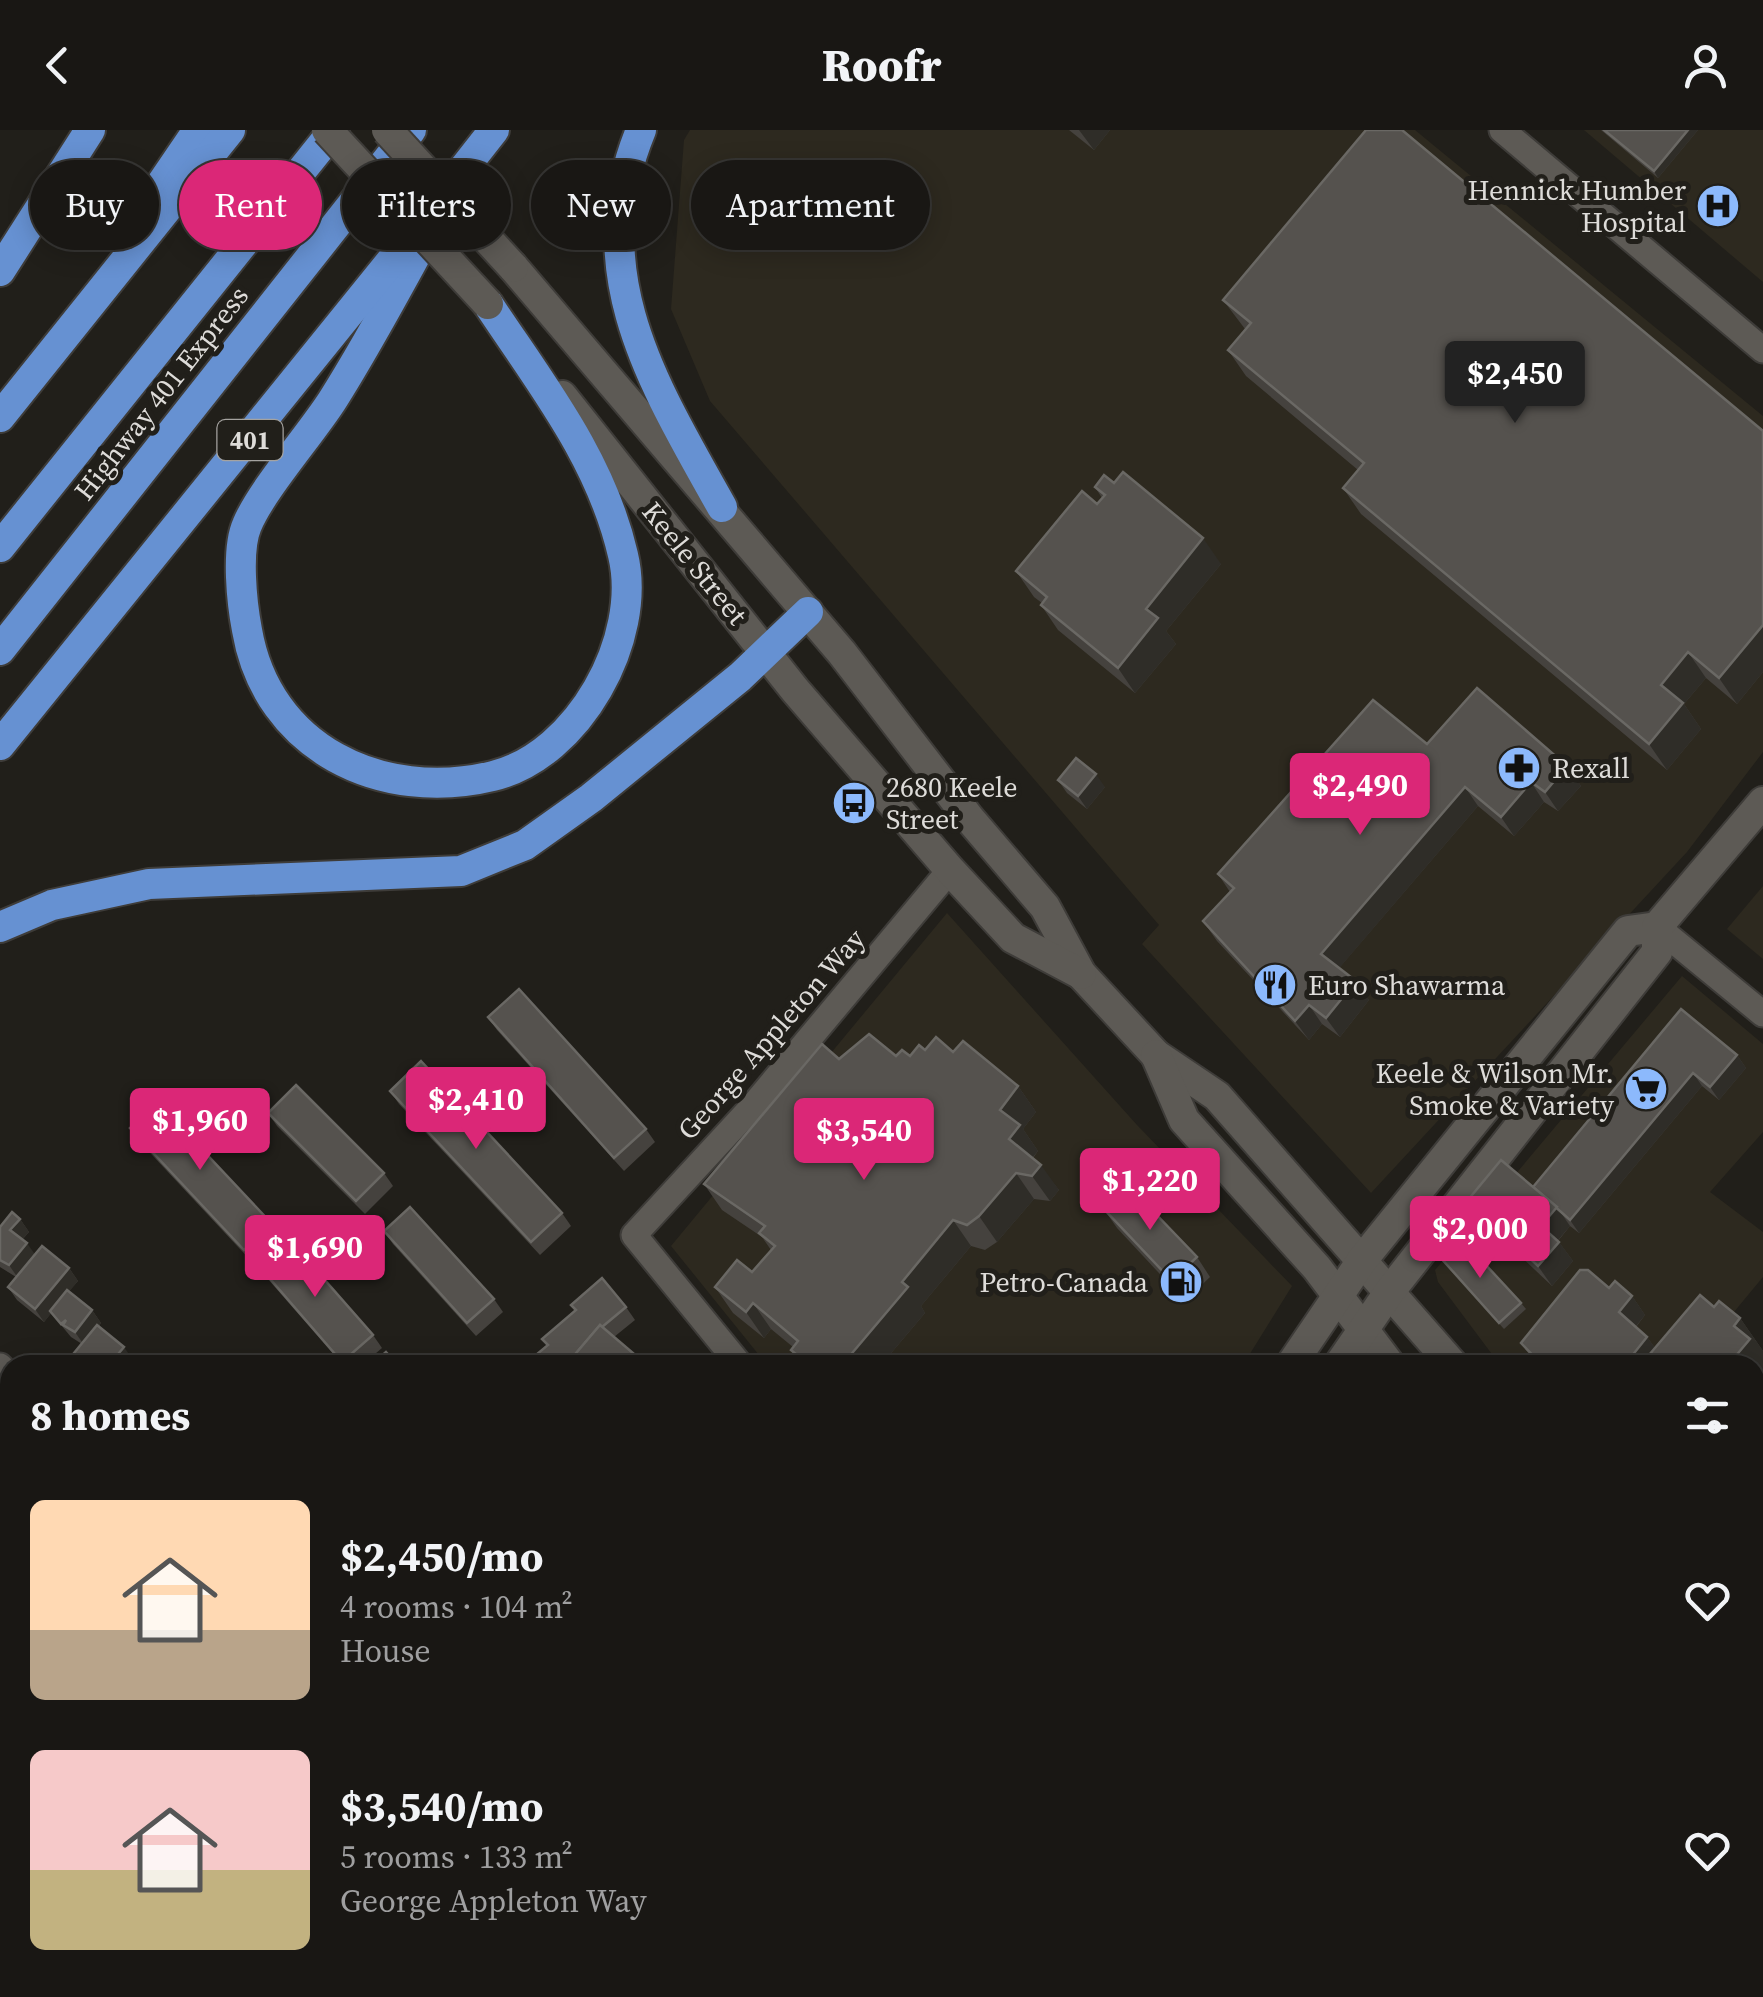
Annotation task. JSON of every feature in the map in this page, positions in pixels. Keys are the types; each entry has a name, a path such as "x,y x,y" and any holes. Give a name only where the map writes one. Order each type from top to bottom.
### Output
{"highway":[{"path":"0,271 90,130"},
{"path":"26,384 198,130"},
{"path":"0,417 230,130"},
{"name":"Highway 401 Express","path":"0,546 331,130"},
{"name":"Highway 401 Express","path":"0,650 411,130"},
{"name":"401","path":"471,160 494,130"},
{"path":"641,130 627,164 618,241 624,296 639,351 722,507"},
{"name":"401","path":"0,745 398,250"},
{"path":"417,250 333,399 246,526 241,597 253,666 285,717 344,766 380,777 441,782 495,776 532,758 576,720 610,672 627,616 625,559 591,459 488,304"},
{"path":"0,928 52,905 148,884 462,871 525,846 551,827 740,678 808,612"}],"main road":[{"name":"Keele Street","path":"331,130 488,304 765,651 950,870 1013,938 1081,974"},
{"name":"Keele Street","path":"387,130 722,507 968,818 1045,907 1081,974 1156,1055 1217,1096 1364,1258 1445,1355"},
{"path":"1347,1355 1390,1292 1658,952 1657,928 1763,802"},
{"path":"1296,1355 1364,1258 1628,931 1657,928"},
{"name":"Keele Street","path":"1156,1055 1184,1120 1336,1294 1382,1355"}],"street":[{"path":"1502,130 1763,350"},
{"name":"George Appleton Way","path":"732,1355 634,1235 752,1107 950,870"},
{"path":"1657,928 1763,1014"}],"shaded area":[{"path":"690,130 1415,130 1763,416 1763,752 1687,852 1371,1193 1142,944 1159,925 710,401 671,309 684,140"},
{"name":"Hennick Humber Hospital","path":"1584,130 1763,130 1763,282"},
{"path":"1763,886 1763,959 1727,929"},
{"path":"947,913 1137,1125 1292,1286 1249,1355 759,1355 671,1246"},
{"path":"1682,976 1763,1044 1763,1132 1710,1192 1763,1232 1763,1277 1698,1355 1493,1355 1438,1282 1435,1270"}],"building":[{"path":"1366,130 1402,130 1763,431 1763,625 1719,678 1688,652 1661,685 1683,703 1649,744 1343,488 1364,463 1228,350 1251,323 1223,300"},
{"path":"1604,130 1688,130 1654,171"},
{"path":"1123,472 1203,538 1146,609 1158,618 1118,668 1041,605 1047,597 1016,571 1082,491 1097,504 1105,495 1095,487 1104,475 1114,483"},
{"path":"1477,688 1567,766 1545,792 1531,782 1501,817 1465,787 1321,954 1356,981 1326,1018 1309,1005 1295,1021 1203,921 1234,888 1218,874 1373,700 1427,744"},
{"path":"1076,758 1096,774 1078,796 1058,780"},
{"path":"519,989 646,1129 614,1158 488,1017"},
{"path":"1681,1009 1737,1055 1710,1087 1693,1073 1570,1220 1533,1187"},
{"path":"869,1034 896,1056 902,1050 910,1056 919,1045 925,1050 936,1037 953,1052 963,1041 1018,1086 1000,1110 1020,1125 1009,1139 1041,1165 1032,1176 1016,1173 967,1225 953,1220 902,1282 908,1287 850,1355 797,1355 791,1350 798,1341 753,1303 746,1312 715,1287 737,1260 752,1272 775,1246 759,1233 765,1226 704,1184 822,1044 839,1059"},
{"path":"421,1061 562,1213 531,1242 390,1091"},
{"path":"296,1085 384,1173 356,1201 268,1113"},
{"path":"165,1095 190,1123 183,1129 272,1224 244,1250 130,1128"},
{"path":"1501,1160 1557,1207 1541,1226 1559,1242 1538,1266 1468,1200"},
{"path":"1128,1185 1197,1257 1172,1281 1103,1208"},
{"path":"410,1207 494,1299 467,1323 384,1231"},
{"path":"12,1212 20,1219 10,1230 27,1243 9,1265 0,1260 0,1227"},
{"path":"288,1238 373,1335 350,1355 336,1355 258,1265"},
{"path":"1461,1238 1521,1303 1499,1323 1440,1257"},
{"path":"42,1246 69,1268 35,1309 8,1287"},
{"path":"1580,1270 1588,1270 1609,1288 1615,1281 1632,1296 1619,1312 1647,1337 1633,1355 1532,1355 1521,1343"},
{"path":"602,1278 626,1307 600,1325 574,1355 536,1355 548,1345 542,1339 576,1310 571,1305"},
{"path":"67,1290 92,1310 75,1332 63,1325 66,1320 61,1324 50,1311"},
{"path":"1700,1295 1714,1307 1719,1301 1740,1318 1734,1326 1750,1339 1736,1355 1649,1355"},
{"path":"97,1325 124,1347 117,1355 74,1353"},
{"path":"600,1325 635,1355 574,1355"}],"place":[{"name":"Hennick Humber Hospital","path":"1718,206"},
{"name":"Rexall","path":"1519,768"},
{"name":"2680 Keele Street","path":"854,803"},
{"name":"Euro Shawarma","path":"1275,985"},
{"name":"Keele & Wilson Mr. Smoke & Variety","path":"1646,1089"},
{"name":"Petro-Canada","path":"1181,1282"}]}
